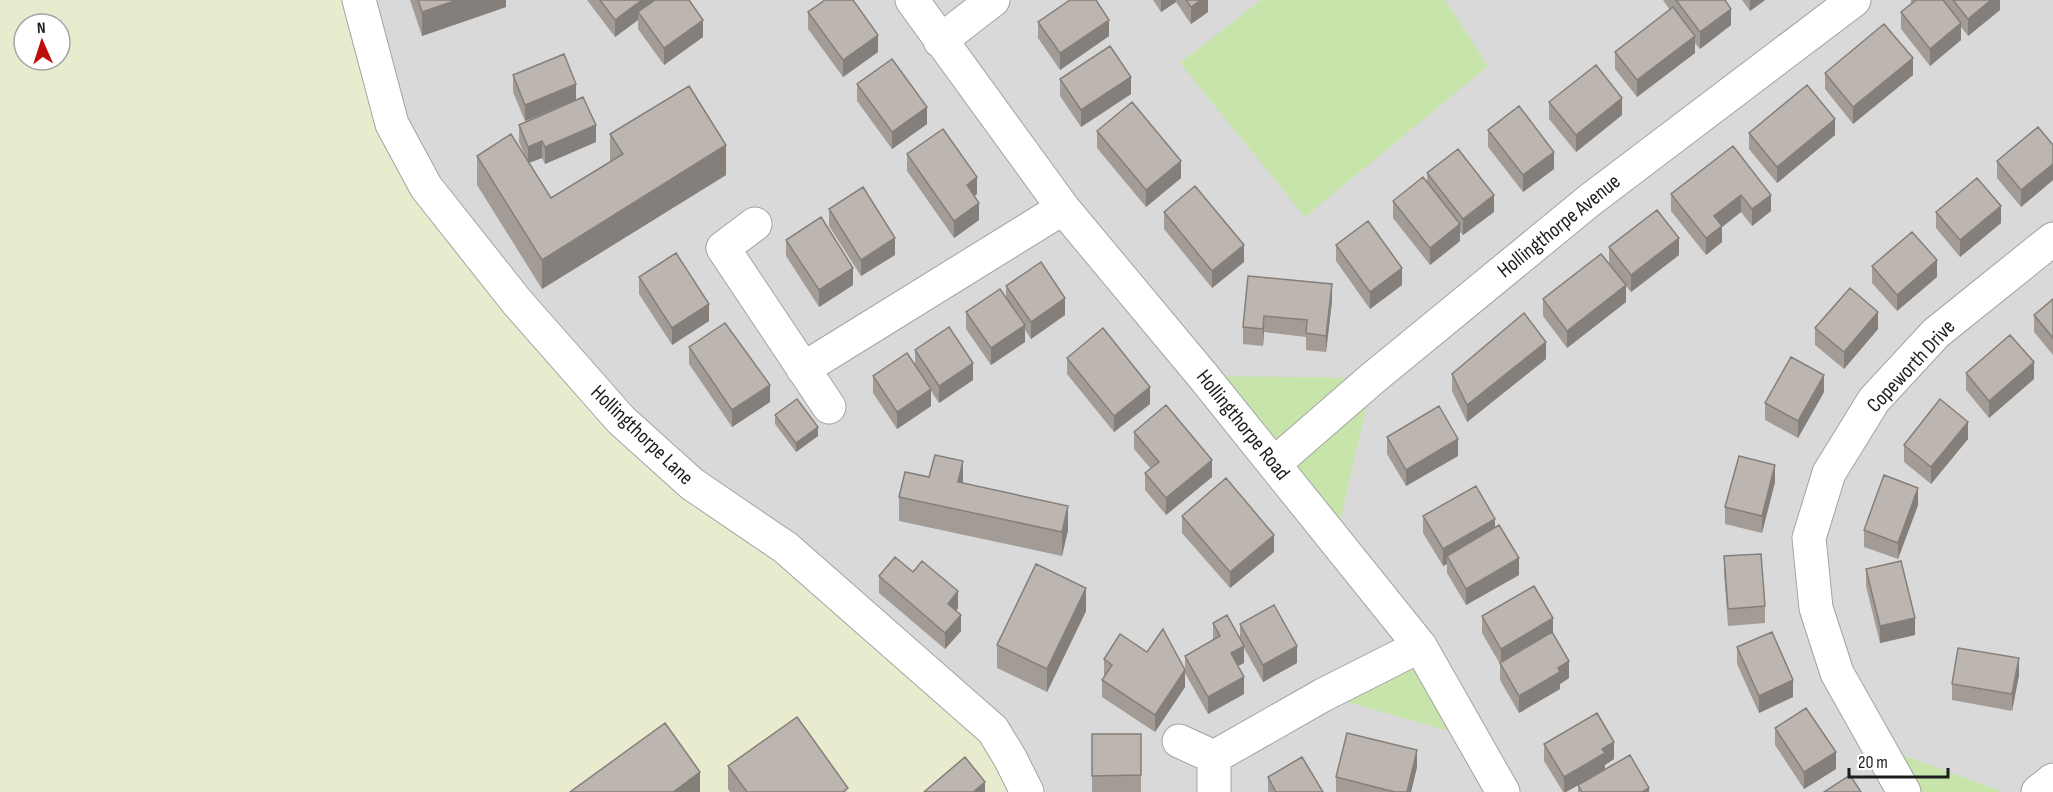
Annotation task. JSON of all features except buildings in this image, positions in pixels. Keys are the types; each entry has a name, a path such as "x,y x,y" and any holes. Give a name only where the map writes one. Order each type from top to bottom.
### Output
{"street":[{"name":"Hollingthorpe Lane","path":"359,0 392,124 426,187 517,302 621,420 692,484 786,548 993,730 1027,792"},
{"name":"Hollingthorpe Road","path":"912,0 1063,208 1274,464 1420,646 1503,792"},
{"path":"940,41 993,0"},
{"name":"Hollingthorpe Avenue","path":"1274,464 1373,378 1590,200 1854,0"},
{"path":"803,369 1063,208"},
{"path":"755,224 723,248 829,407"},
{"name":"Copeworth Drive","path":"1904,792 1837,673 1816,608 1809,538 1829,473 1874,400 1936,333 2053,239"},
{"path":"1214,757 1323,695 1420,646"},
{"path":"1179,741 1214,757"},
{"path":"1214,757 1214,792"},
{"path":"2038,792 2053,780"}],"shaded area":[{"path":"359,0 2053,0 2053,792 1027,792 692,484 426,187"}],"green space":[{"path":"0,0 359,0 392,125 621,420 935,679 1027,792 0,792"},
{"path":"1261,0 1445,0 1488,66 1305,217 1180,63"},
{"path":"1203,376 1373,378 1336,539"},
{"path":"1420,646 1473,738 1323,695"},
{"path":"1880,747 2004,792 1904,792"}]}
